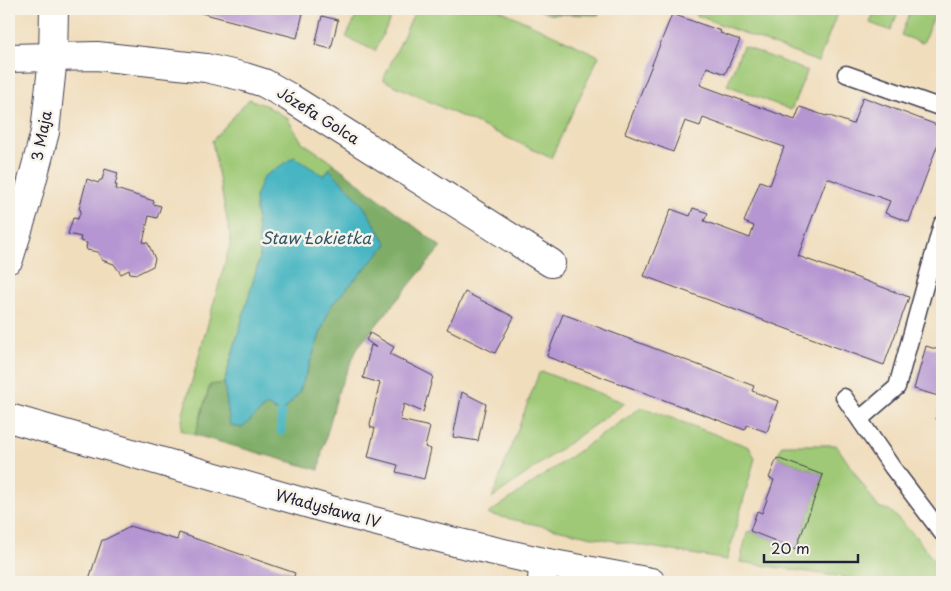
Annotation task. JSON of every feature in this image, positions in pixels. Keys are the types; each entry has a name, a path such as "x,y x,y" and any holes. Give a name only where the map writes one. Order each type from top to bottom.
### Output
{"street":[{"name":"3 Maja","path":"9,259 26,204 44,132 54,57 54,9"},
{"name":"Józefa Golca","path":"9,58 97,56 206,68 264,83 551,263"},
{"name":"Władysława IV","path":"9,418 328,509 455,542 543,572 651,582"}],"lane":[{"path":"846,74 942,108"},
{"path":"860,420 897,387 942,224"},
{"path":"844,396 892,466 942,533"}],"green space":[{"path":"360,9 395,9 375,51 346,37"},
{"path":"416,9 498,9 599,56 551,158 383,80"},
{"path":"536,9 603,9 598,15 549,14"},
{"path":"699,9 839,9 818,62 696,15"},
{"path":"875,9 899,9 891,31 870,23"},
{"path":"911,9 936,11 923,43 901,35"},
{"path":"743,46 807,71 791,110 727,85"},
{"path":"249,99 265,105 287,118 302,142 333,163 324,176 255,197 260,257 224,383 210,385 195,435 181,430 183,413 231,241 212,141"},
{"path":"333,163 441,247 358,347 339,389 319,470 195,435 210,385 224,383 230,425 242,428 267,405 281,414 299,393 330,307 387,244 364,207 329,169"},
{"path":"543,372 625,403 492,498 539,373"},
{"path":"642,407 749,447 755,458 727,560 597,538 488,514"},
{"path":"782,445 836,445 878,507 891,511 916,537 940,569 942,582 876,582 740,562 749,531 796,548 823,475 777,457"}],"water":[{"name":"Staw Łokietka","path":"294,157 324,176 329,169 364,207 387,244 330,307 299,393 281,414 267,405 242,428 230,425 224,383 260,257 255,197 263,177"}],"building":[{"path":"186,9 304,9 297,38"},
{"path":"672,14 721,31 720,33 740,40 725,74 707,67 700,85 795,120 800,107 853,124 863,97 942,127 942,133 909,222 885,213 890,201 827,178 798,256 909,297 884,365 644,276 671,209 690,216 693,208 708,213 704,221 750,238 754,226 744,222 760,181 770,185 784,147 703,118 700,126 685,121 673,152 625,133"},
{"path":"322,16 338,20 331,49 315,45"},
{"path":"105,169 118,173 116,189 154,201 153,204 161,206 157,218 149,216 143,242 148,243 155,259 153,266 137,274 130,273 129,270 121,274 114,264 102,260 98,252 87,250 87,243 80,241 81,237 68,234 73,218 78,219 87,179 98,183 102,180"},
{"path":"465,292 514,317 495,353 447,329"},
{"path":"563,314 754,386 752,391 778,401 767,432 747,425 745,430 548,357"},
{"path":"370,333 394,347 390,354 433,376 423,412 404,404 400,420 430,427 425,447 431,449 424,479 396,472 398,465 368,457 375,428 371,428 370,424 380,383 363,378 371,345 377,348 366,340"},
{"path":"926,346 942,351 942,397 914,389"},
{"path":"462,392 486,404 478,441 453,437"},
{"path":"942,398 942,420 936,419"},
{"path":"777,458 823,475 796,549 750,531 757,511 762,513 774,480 769,478"},
{"path":"129,526 177,540 179,533 295,573 292,582 88,582 102,540"}],"waterway":[{"path":"281,414 281,431"}]}
